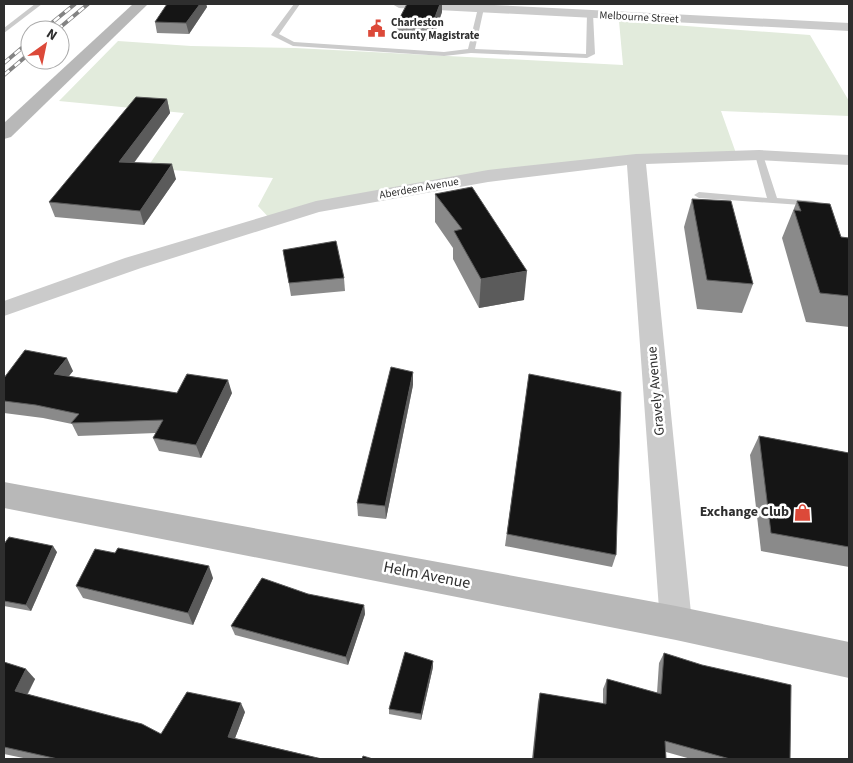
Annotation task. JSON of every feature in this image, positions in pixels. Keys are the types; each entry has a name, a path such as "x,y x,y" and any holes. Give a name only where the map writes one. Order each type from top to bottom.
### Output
{"street":[{"path":"4,133 141,4"},
{"name":"Melbourne Street","path":"398,4 590,14 636,10 849,28"},
{"name":"Aberdeen Avenue","path":"4,309 133,264 316,207 488,176 636,159 760,155 849,160"},
{"name":"Gravely Avenue","path":"636,159 676,623"},
{"name":"Helm Avenue","path":"4,495 676,623 849,660"}],"lane":[{"path":"4,31 39,4"},
{"path":"297,4 275,35 293,44 444,54 471,51 587,56 591,54 590,14"},
{"path":"471,51 481,8"},
{"path":"760,155 773,201"},
{"path":"699,195 820,204"}],"green space":[{"path":"619,21 810,35 849,101 849,116 721,111 737,156 488,176 272,221 258,206 273,178 147,168 184,113 59,101 118,41 191,46 295,48 623,65"}],"building":[{"path":"167,4 200,4 186,23 155,22"},
{"path":"407,4 440,4 432,25 397,23"},
{"path":"136,97 167,99 119,162 172,164 140,211 49,202"},
{"path":"472,187 527,271 481,279 454,231 462,229 435,194"},
{"path":"692,199 731,201 753,284 707,280"},
{"path":"797,201 830,204 841,237 849,238 849,296 820,293 794,210 801,211"},
{"path":"336,241 344,278 289,283 283,250"},
{"path":"25,350 67,358 54,374 177,393 187,374 228,380 196,445 153,438 163,420 71,423 79,414 36,405 4,401 4,378"},
{"path":"391,367 413,372 385,506 357,503"},
{"path":"529,374 621,392 616,555 507,534"},
{"name":"Exchange Club","path":"759,436 849,453 849,547 771,533"},
{"path":"9,537 53,546 26,605 4,601 4,544"},
{"path":"118,548 209,566 188,613 76,586 95,549 115,553"},
{"path":"262,578 308,594 364,605 346,657 231,626"},
{"path":"405,652 433,661 421,714 389,709"},
{"path":"664,653 702,665 791,685 790,759 730,759 665,741 666,759 533,759 540,693 606,704 607,679 661,694"},
{"path":"4,662 26,669 15,691 142,724 161,734 187,692 241,703 228,737 322,759 58,759 4,747"},
{"path":"363,756 373,759 362,759"}],"railway":[{"path":"55,20 75,4"},
{"path":"69,20 88,4"},
{"path":"4,63 20,49"},
{"path":"4,75 20,61"}],"place":[{"name":"Charleston County Magistrate","path":"377,28"},
{"name":"Exchange Club","path":"803,512"}]}
